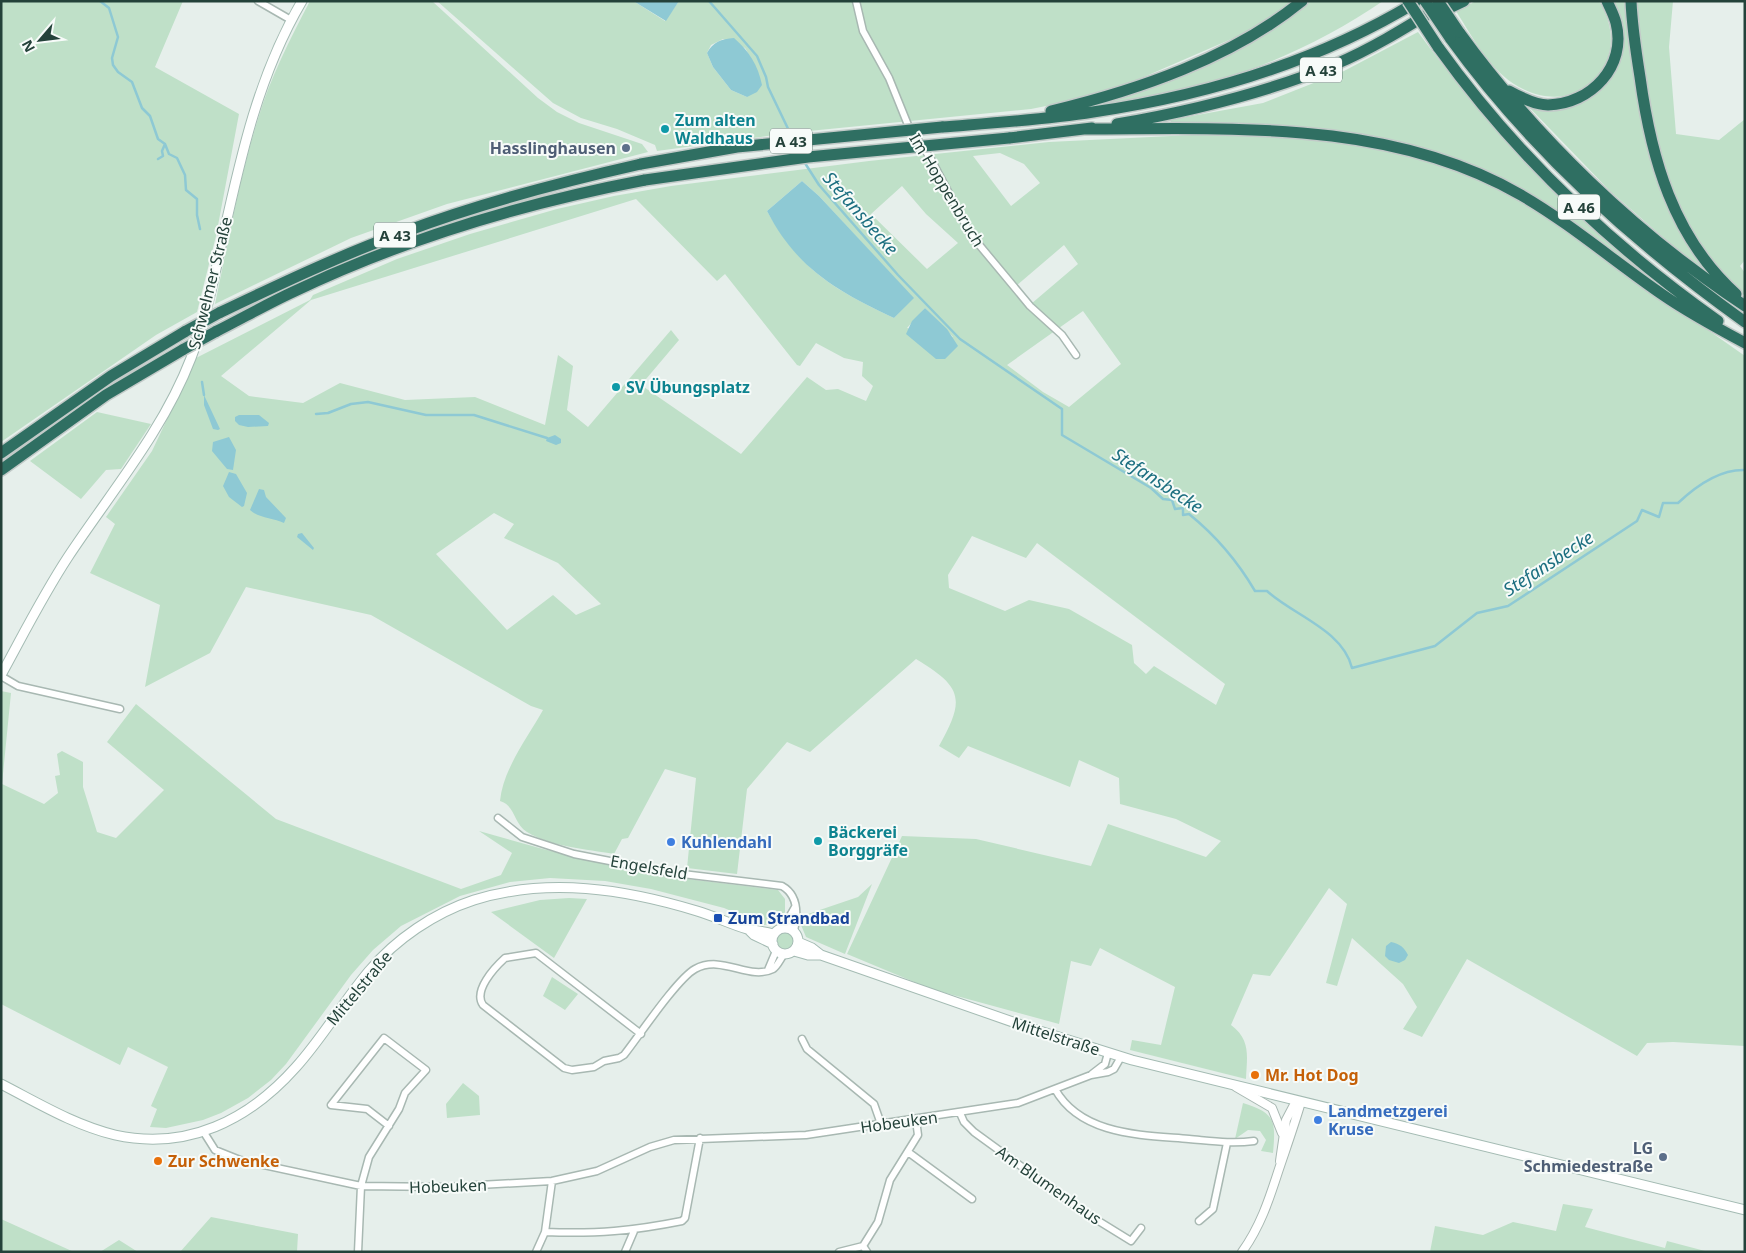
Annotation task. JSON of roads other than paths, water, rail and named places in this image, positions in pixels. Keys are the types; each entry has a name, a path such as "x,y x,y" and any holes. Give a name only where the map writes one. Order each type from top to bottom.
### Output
{"highway":[{"path":"1007,121 1062,108 1140,85 1188,66 1249,37 1285,15 1302,1"},
{"name":"A 46","path":"1408,1 1438,47 1491,114 1579,207 1659,278 1745,342"},
{"name":"A 43","path":"1,453 112,376 219,313 339,258 404,232 486,204 641,164 737,147 1100,111 1152,102 1217,87 1304,59 1352,37 1418,1"},
{"name":"A 46","path":"1425,1 1454,35 1510,114 1583,190 1653,253 1745,322"},
{"path":"1438,1 1454,35 1566,157 1663,247 1745,306"},
{"name":"A 43","path":"1,470 106,395 184,349 293,291 409,244 488,218 583,192 645,180 808,157 1086,129 1160,115 1261,91 1337,63 1406,27 1449,1"},
{"path":"1406,27 1464,1"},
{"path":"1503,88 1528,100 1547,105 1566,102 1597,87 1609,72 1617,54 1616,23 1607,1"},
{"path":"1631,1 1634,39 1647,124 1663,183 1678,218 1694,245 1719,277 1745,302"},
{"path":"1086,129 1246,129 1304,133 1379,144 1450,163 1520,195 1588,239 1665,296 1745,342"}],"main road":[{"name":"Schwelmer Straße","path":"1,676 47,589 150,438 191,358 208,306 254,110 274,54 302,1"},
{"name":"Mittelstraße","path":"1,1084 69,1119 115,1135 148,1139 203,1131 238,1117 263,1099 297,1066 358,984 392,949 428,921 473,901 526,889 561,887 593,889 661,900 729,921 748,930 778,950 794,951 808,955 821,955"},
{"path":"778,950 773,934 783,928 794,931 798,942 794,951"},
{"name":"Mittelstraße","path":"748,930 773,934"},
{"name":"Mittelstraße","path":"798,942 812,948 821,955 1120,1057 1236,1087 1745,1210"}],"street":[{"path":"258,1 291,20"},
{"name":"Im Hoppenbruch","path":"856,1 864,31 889,78 908,125 931,159 971,235 1030,306 1062,335 1076,355"},
{"path":"1,676 18,686 120,709"},
{"name":"Engelsfeld","path":"498,818 522,837 574,854 666,872 782,886 792,894 795,907"},
{"path":"783,928 795,907"},
{"path":"794,931 796,921 795,907"},
{"path":"641,1034 536,953 505,958 482,988 479,995 483,1005 569,1069 594,1067 604,1060 622,1057 641,1034 684,978 693,970 716,964 756,972 768,970 778,950"},
{"path":"358,1252 361,1186 369,1157 389,1126 405,1093 418,1082 426,1070 384,1038 332,1105 367,1109 389,1126"},
{"path":"802,1039 807,1049 874,1104 881,1124"},
{"path":"1092,1075 1105,1064 1108,1053"},
{"name":"Hobeuken","path":"203,1131 215,1150 240,1160 361,1186 444,1187 552,1181 597,1171 660,1143 700,1138 806,1134 916,1120 1018,1103 1092,1075 1108,1072 1114,1068 1120,1057"},
{"path":"1236,1087 1272,1108 1280,1125 1282,1135"},
{"path":"1055,1089 1061,1100 1072,1110 1094,1122 1117,1131 1137,1135 1227,1143 1254,1141"},
{"path":"1278,1172 1282,1135 1287,1115 1298,1102"},
{"path":"1242,1252 1261,1220 1292,1136 1298,1102"},
{"name":"Am Blumenhaus","path":"960,1113 964,1122 974,1132 1084,1212 1131,1241 1141,1228"},
{"path":"839,1252 863,1246 878,1222 890,1180 918,1135 916,1120"},
{"path":"545,1232 596,1234 634,1231 685,1218 700,1138"},
{"path":"1199,1221 1213,1209 1227,1143"},
{"path":"908,1152 972,1200"},
{"path":"536,1252 545,1232 552,1181"},
{"path":"625,1252 634,1231"},
{"path":"863,1246 867,1252"}],"water":[{"path":"620,1 679,1 666,21 635,2"},
{"path":"734,38 752,59 762,85 757,92 747,97 731,90 713,67 707,53 718,42"},
{"path":"802,181 819,196 914,298 894,318 854,298 820,276 791,248 779,231 767,211"},
{"path":"925,308 947,329 958,346 945,359 936,359 906,334 912,321"},
{"path":"204,395 220,429 218,430 213,429 204,405"},
{"path":"239,415 259,415 269,423 268,426 248,427 239,425 235,421 235,417"},
{"path":"555,435 561,439 561,443 556,445 546,441 547,438"},
{"path":"229,437 236,450 233,470 227,469 212,451 213,442"},
{"path":"229,472 236,474 247,493 244,506 242,507 229,497 223,486"},
{"path":"259,489 264,490 266,497 286,518 284,523 257,515 250,510"},
{"path":"302,533 314,548 313,550 297,537 298,534"},
{"path":"1391,942 1405,950 1408,955 1405,960 1399,963 1389,960 1385,956 1386,946"}],"waterway":[{"path":"100,1 109,8 118,37 112,58 113,65 118,72 132,82 142,108 150,116 158,139 165,144 169,154 177,158 185,175 186,190 197,199 197,215 200,229"},
{"name":"Stefansbecke","path":"709,1 757,56 768,87 792,137"},
{"path":"158,159 163,156 162,151 165,144"},
{"name":"Stefansbecke","path":"795,145 801,155"},
{"name":"Stefansbecke","path":"803,160 819,185 898,275 960,339 1062,409 1062,435 1151,488 1163,499 1172,500 1175,509 1183,508 1183,515 1189,514 1208,531 1241,570 1255,591 1267,591 1328,633 1339,643 1347,655 1352,668 1435,646 1477,613 1508,606 1637,521 1642,510 1659,517 1663,503 1678,503 1708,480 1726,472 1745,470"},
{"path":"202,382 204,395"},
{"path":"316,414 328,413 351,404 368,402 426,415 474,415 547,438"}],"place":[{"name":"Zum alten Waldhaus","path":"665,129"},
{"name":"Hasslinghausen","path":"626,148"},
{"name":"SV Übungsplatz","path":"616,387"},
{"name":"Bäckerei Borggräfe","path":"818,841"},
{"name":"Kuhlendahl","path":"671,842"},
{"name":"Zum Strandbad","path":"718,918"},
{"name":"Mr. Hot Dog","path":"1255,1075"},
{"name":"Landmetzgerei Kruse","path":"1318,1120"},
{"name":"LG Schmiedestraße","path":"1663,1157"},
{"name":"Zur Schwenke","path":"158,1161"}]}
